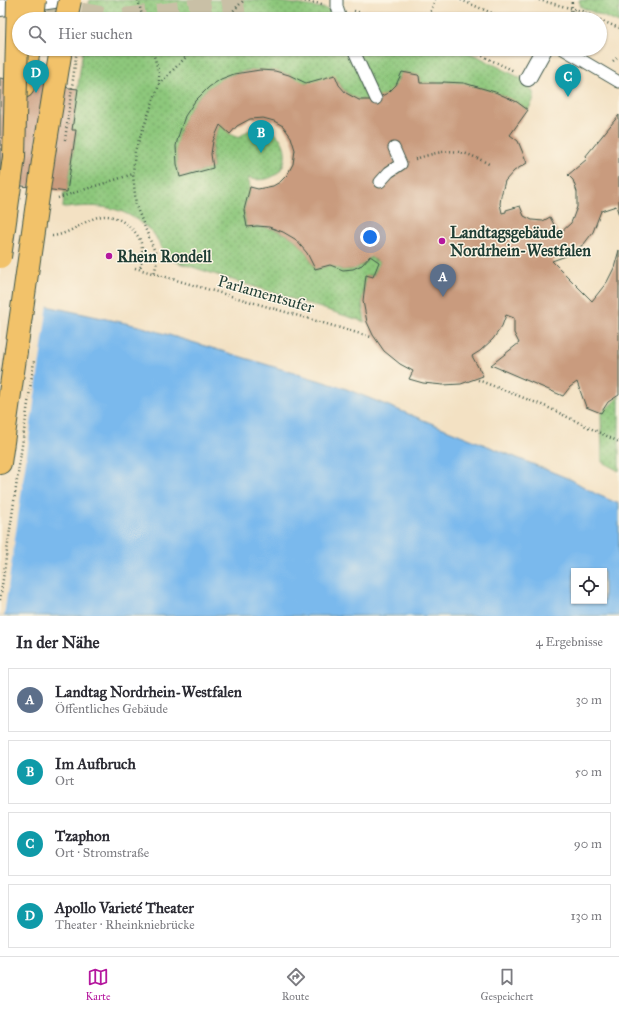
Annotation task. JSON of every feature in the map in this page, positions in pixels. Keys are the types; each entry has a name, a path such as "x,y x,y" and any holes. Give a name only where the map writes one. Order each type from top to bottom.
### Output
{"highway":[{"path":"18,0 18,12"},
{"path":"34,12 35,0"},
{"path":"57,12 58,0"},
{"path":"67,12 70,0"},
{"path":"14,157 17,56"},
{"path":"0,257 28,56"},
{"path":"45,147 53,56"},
{"path":"0,463 45,147 60,56"}],"street":[{"path":"0,8 54,0"},
{"path":"528,78 540,56"}],"lane":[{"path":"337,0 336,7 338,12"},
{"path":"356,56 376,99"},
{"path":"575,56 619,82"},
{"path":"380,182 389,172 401,164 394,148"}],"path":[{"path":"138,0 141,12"},
{"path":"232,12 244,0"},
{"path":"430,12 434,0"},
{"path":"461,0 489,12"},
{"path":"539,0 584,12"},
{"path":"572,0 572,12"},
{"path":"607,23 619,28"},
{"path":"154,56 159,73 159,85 135,152 133,174 136,206 155,252 156,261 154,275"},
{"path":"159,85 187,56"},
{"path":"482,56 528,78"},
{"path":"613,60 619,56"},
{"path":"401,164 440,151 450,150 476,157 489,164"},
{"path":"52,200 133,174"},
{"path":"99,216 114,217 126,223 135,232 140,240 143,252 140,270"},
{"name":"Parlamentsufer","path":"135,268 154,275 371,337"},
{"path":"478,380 547,407 619,442"}],"green space":[{"path":"89,0 268,0 339,12 88,12"},
{"path":"579,0 619,0 619,23 607,18 607,12 593,12 581,7"},
{"path":"82,56 477,56 526,81 534,96 528,110 508,98 488,90 455,83 420,83 417,75 402,72 395,86 388,93 374,99 361,100 345,91 337,80 309,83 302,82 287,74 260,70 240,72 222,79 206,90 193,104 184,120 178,138 177,157 180,177 213,168 213,146 220,125 230,134 239,138 244,133 253,129 263,129 274,133 281,140 285,149 285,160 281,169 274,176 263,180 248,178 250,187 244,210 246,227 269,228 280,231 289,236 304,250 315,270 330,265 342,270 355,269 365,263 370,257 379,262 373,276 366,275 362,303 365,322 167,259 153,233 133,217 115,209 95,206 63,208 64,192 67,192 76,131 72,130"},
{"path":"619,396 619,471 602,462 601,414"}],"water":[{"path":"42,305 139,326 344,388 572,480 596,494 619,504 619,616 0,616"}],"pier":[{"path":"0,301 48,304 4,616 0,616"}],"building":[{"name":"Landtagsgebäude Nordrhein-Westfalen","path":"260,70 275,71 289,75 306,83 335,75 339,85 346,93 359,100 373,100 388,93 396,85 402,72 418,75 420,83 464,83 495,92 517,102 528,110 510,135 518,141 527,163 514,171 505,181 500,204 502,213 506,212 506,210 520,206 524,216 532,220 543,221 550,217 559,234 571,223 577,207 577,192 573,180 568,175 587,159 585,157 619,115 619,215 616,206 601,211 593,232 584,244 566,256 552,261 592,301 607,282 614,268 619,250 619,395 608,402 601,413 586,407 577,382 570,387 563,396 491,365 519,343 514,333 514,318 506,315 502,326 493,339 472,356 483,376 461,384 443,385 423,383 409,379 413,371 400,364 384,351 373,335 367,322 363,301 366,275 373,277 379,262 370,256 362,265 353,269 343,270 330,265 315,269 307,253 295,239 283,232 269,227 247,227 244,210 250,187 258,189 273,186 287,175 293,164 295,150 291,137 283,126 274,121 263,118 250,119 237,126 230,134 220,125 213,141 211,154 213,168 180,177 177,164 176,146 185,116 195,101 209,87 221,79 234,74"},
{"path":"28,72 48,75 53,86 78,89 72,130 76,130 67,192 0,183 0,78 9,80"}],"tunnel":[{"path":"180,12 252,0"},
{"path":"49,5 72,12"}],"place":[{"name":"Apollo Varieté Theater","path":"36,93"},
{"name":"Tzaphon","path":"568,97"},
{"name":"Im Aufbruch","path":"261,153"},
{"name":"Landtagsgebäude Nordrhein-Westfalen","path":"442,241"},
{"name":"Rhein Rondell","path":"109,256"},
{"name":"Landtag Nordrhein-Westfalen","path":"443,297"}]}
